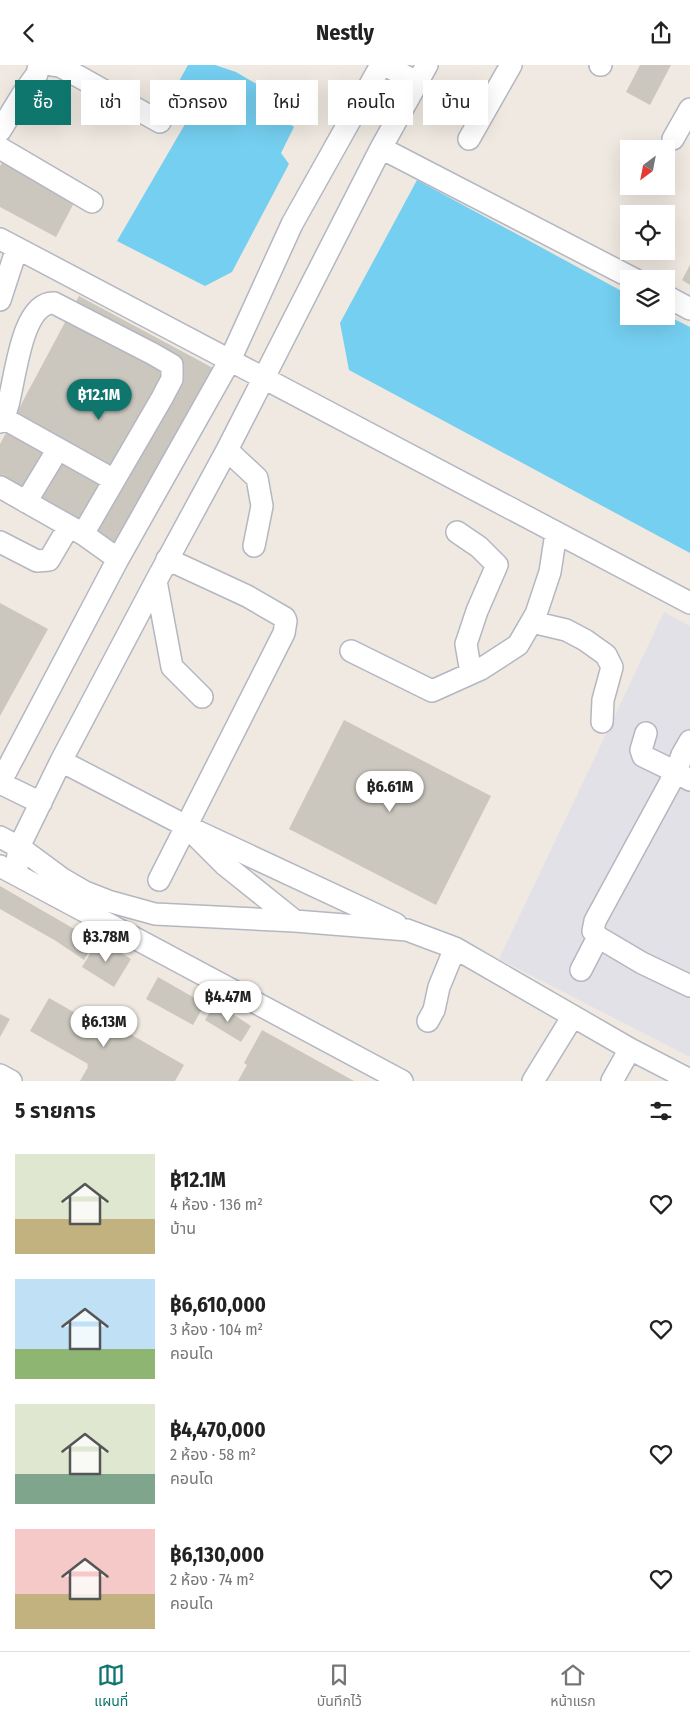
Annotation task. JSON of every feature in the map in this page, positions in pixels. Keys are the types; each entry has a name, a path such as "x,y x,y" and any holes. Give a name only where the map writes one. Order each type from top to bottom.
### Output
{"lane":[{"path":"0,131 36,74 39,65"},
{"path":"52,65 60,66 150,116"},
{"path":"42,803 0,783 118,559 230,361 292,224 383,65 422,74 381,148 227,450 167,559 61,761 42,803 20,847 17,862 8,870 402,1081"},
{"path":"469,139 511,65"},
{"path":"674,139 690,109"},
{"path":"0,148 92,202"},
{"path":"381,148 620,272"},
{"path":"0,300 9,244 690,603"},
{"path":"675,301 690,309"},
{"path":"0,542 37,561 49,560 76,530 114,480 172,379 172,365 54,303 49,303 32,315 20,351 7,410 1,420 114,480"},
{"path":"26,502 58,449"},
{"path":"227,450 257,478 262,506 254,546"},
{"path":"0,487 76,530 118,559"},
{"path":"457,532 479,547 497,565 477,611 466,644 472,673"},
{"path":"351,651 432,691 481,669 518,645 532,622 550,572 556,533"},
{"path":"159,880 284,633 286,621 247,596 167,559"},
{"path":"156,581 172,667 202,697"},
{"path":"532,622 566,630 585,640 606,655 612,667 603,701 602,721"},
{"path":"646,733 641,750 643,756 683,776"},
{"path":"690,741 682,755 683,776 594,921 593,931 598,937 642,963 690,986"},
{"path":"61,761 186,826 408,930 455,949 630,1049 690,1080"},
{"path":"186,826 225,865 295,921"},
{"path":"0,837 20,847 61,879 108,901 155,915 295,921 408,930"},
{"path":"581,969 598,937"},
{"path":"428,1021 434,1010 439,987 455,949"},
{"path":"533,1081 572,1016"},
{"path":"612,1081 630,1049"},
{"path":"0,1075 11,1081"}],"shaded area":[{"path":"664,612 690,626 690,1057 499,959"}],"water":[{"path":"188,65 215,65 236,72 256,84 256,125 291,125 294,127 281,153 289,164 232,272 205,286 117,241 185,125 246,125 246,80 180,80"},
{"path":"417,180 620,290 620,325 675,325 675,320 690,327 690,553 349,370 340,323"}],"building":[{"path":"640,65 671,65 650,105 626,92"},
{"path":"3,161 75,201 56,237 0,207 0,166"},
{"path":"690,265 690,285 682,280"},
{"path":"79,296 213,368 117,545 0,485 0,444"},
{"path":"0,603 48,629 0,716"},
{"path":"344,720 491,796 436,905 289,829"},
{"path":"0,886 95,941 84,960 56,941 0,909"},
{"path":"99,939 131,959 114,987 82,967"},
{"path":"158,977 205,1004 193,1025 146,999"},
{"path":"49,998 107,1031 111,1023 184,1065 175,1081 80,1081 88,1064 30,1031"},
{"path":"216,1003 251,1026 241,1042 205,1020"},
{"path":"0,1014 10,1019 0,1037"},
{"path":"262,1030 354,1081 238,1081 247,1065 244,1063"}]}
